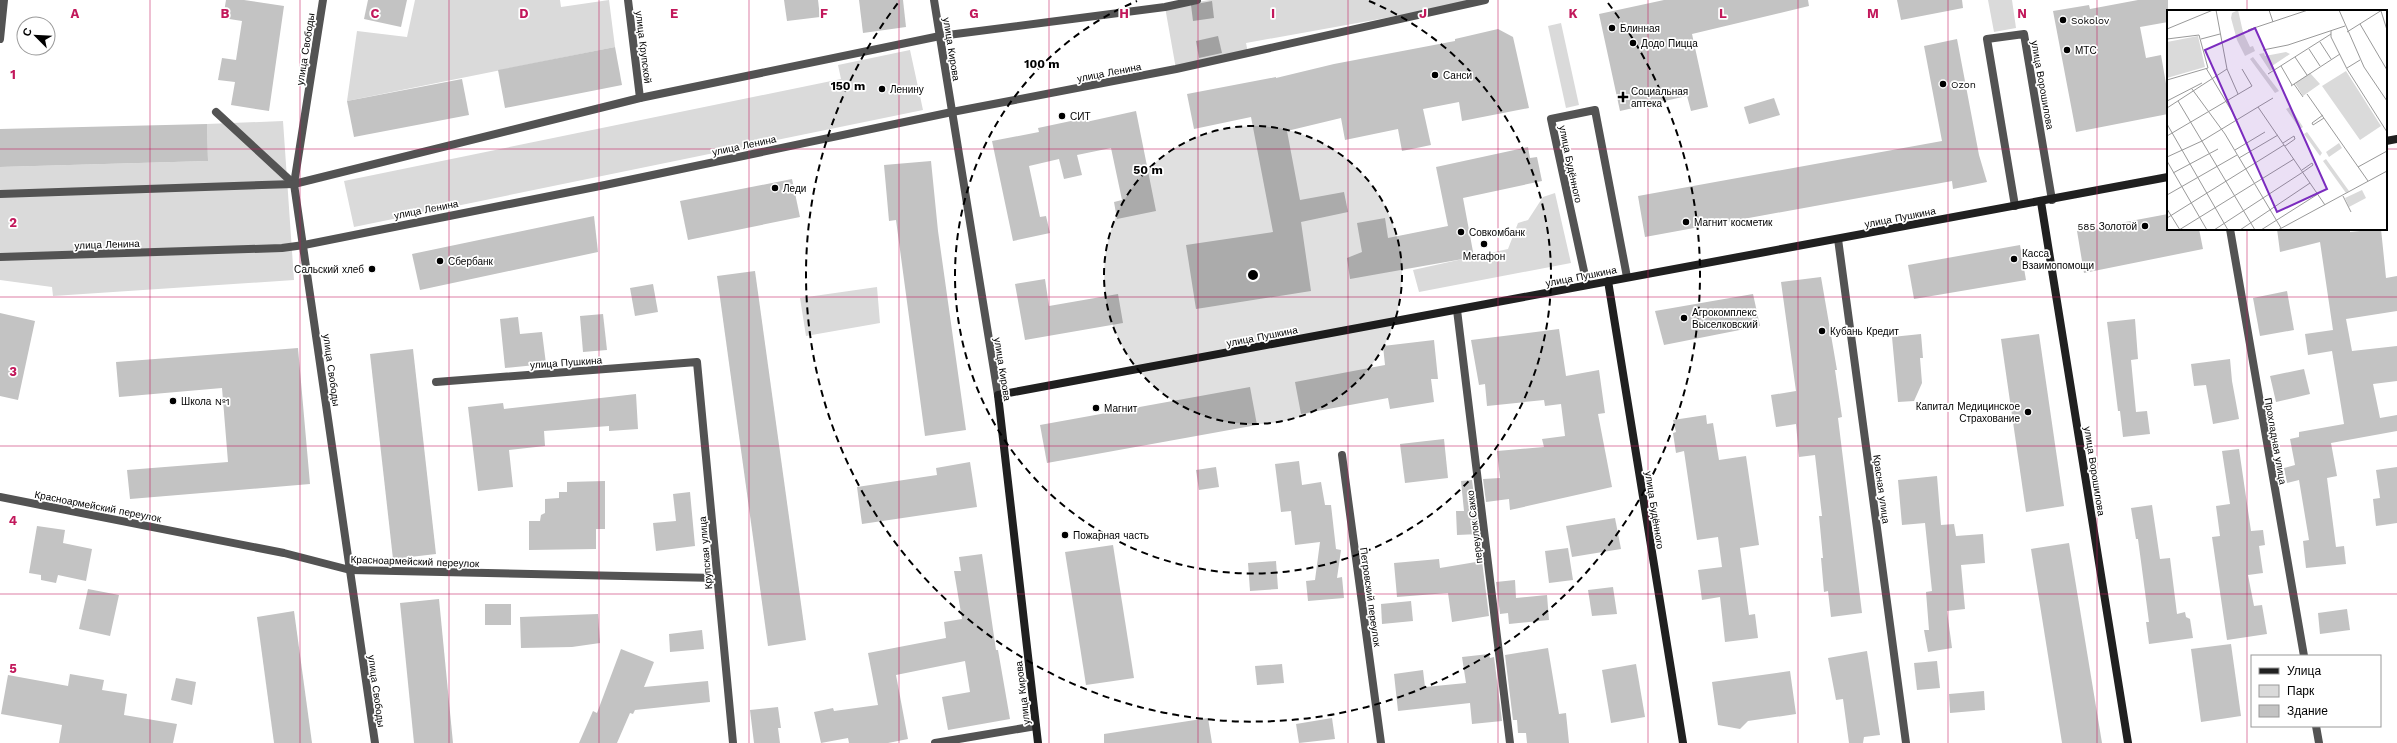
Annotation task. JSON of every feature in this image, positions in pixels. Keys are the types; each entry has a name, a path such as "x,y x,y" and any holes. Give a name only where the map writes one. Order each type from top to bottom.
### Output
{"main road":[{"path":"2387,141 2397,139"},
{"name":"улица Пушкина","path":"998,395 1627,277 2052,200 2167,177"},
{"name":"улица Ворошилова","path":"2041,202 2128,743"},
{"name":"улица Будённого","path":"1608,281 1683,743"},
{"name":"улица Кирова","path":"998,395 1038,743"}],"street":[{"path":"0,39 4,0"},
{"name":"улица Свободы","path":"323,0 294,184 375,743"},
{"name":"улица Крупской","path":"628,0 640,98"},
{"name":"улица Кирова","path":"934,0 998,395"},
{"path":"0,194 294,184 640,98 940,36 1165,7 1197,0"},
{"name":"улица Ленина","path":"0,257 282,248 304,245 605,185 952,112 1176,69 1485,0"},
{"name":"улица Ворошилова","path":"2015,206 1987,39 2024,34 2052,200"},
{"name":"улица Будённого","path":"1587,285 1550,119 1595,110 1627,277"},
{"path":"216,112 294,184"},
{"name":"Прохладная улица","path":"2230,230 2304,655"},
{"name":"Красная улица","path":"1838,239 1906,743"},
{"name":"переулок Сакко","path":"1457,310 1510,743"},
{"name":"улица Пушкина","path":"436,382 697,362"},
{"name":"Крупская улица","path":"697,362 733,743"},
{"name":"Петровский переулок","path":"1342,454 1381,743"},
{"name":"Красноармейский переулок","path":"0,497 284,553 350,570 717,578"},
{"path":"935,743 1036,726"},
{"path":"2316,727 2319,743"}],"green space":[{"path":"415,0 560,0 561,7 609,0 615,47 347,101 357,31 407,37"},
{"path":"1210,0 1485,0 1246,43 1248,53 1176,69 1165,7"},
{"path":"1988,0 2012,0 2016,28 1994,32"},
{"path":"1561,23 1579,105 1566,108 1548,26"},
{"path":"910,50 923,110 354,227 344,181 841,79 838,65"},
{"path":"283,121 294,280 53,296 52,287 0,280 0,167 208,161 207,124"},
{"path":"1555,193 1571,263 1419,292 1413,270 1508,249 1518,223 1528,220 1543,197"},
{"path":"877,287 880,323 806,336 800,298"}],"shaded area":[{"path":"1212,1 1214,18 1193,21 1191,5"},
{"path":"1218,36 1222,53 1199,58 1196,41"}],"building":[{"path":"226,0 244,0 284,6 269,111 231,105 235,82 218,80 222,58 236,60 242,21 223,18"},
{"path":"368,0 407,0 401,27 364,19"},
{"path":"784,0 818,0 820,17 787,21"},
{"path":"859,0 903,0 906,27 863,33"},
{"path":"1664,0 1808,0 1809,6 1692,34 1708,107 1691,111 1687,96 1620,111 1599,14"},
{"path":"1897,0 1962,0 1963,8 1901,20"},
{"path":"2138,0 2168,0 2167,22 2140,27 2146,58 2161,55 2167,89 2167,114 2076,132 2053,11 2089,5 2090,9"},
{"path":"1498,29 1513,37 1529,108 1462,121 1459,102 1423,109 1431,145 1402,151 1398,129 1345,140 1341,118 1287,131 1300,200 1344,192 1348,212 1301,222 1311,291 1196,309 1186,245 1273,232 1251,117 1194,129 1187,94 1276,78 1334,64 1455,41 1455,39"},
{"path":"1957,39 1979,155 1987,182 1953,189 1952,181 1645,237 1638,196 1942,141 1924,46"},
{"path":"615,47 622,85 505,108 498,70"},
{"path":"462,79 469,115 354,137 347,101"},
{"path":"1774,98 1780,115 1749,124 1744,107"},
{"path":"1136,111 1156,211 1117,219 1114,202 1122,200 1111,148 1077,155 1082,175 1064,179 1059,159 1029,166 1040,217 1046,216 1050,233 1013,241 992,141 1039,132 1038,128 1085,118 1086,122"},
{"path":"207,124 208,161 0,167 0,129"},
{"path":"1528,147 1530,158 1537,157 1542,181 1463,198 1474,257 1350,279 1347,258 1362,252 1357,223 1385,218 1388,238 1448,226 1436,167"},
{"path":"931,161 938,231 966,430 925,436 896,220 889,221 884,165"},
{"path":"792,179 800,217 688,240 680,201"},
{"path":"2167,214 2167,230 2199,230 2203,249 2084,273 2077,231"},
{"path":"594,216 598,252 420,290 412,254"},
{"path":"2277,230 2350,230 2350,232 2381,230 2386,278 2397,276 2397,311 2346,319 2352,351 2397,346 2397,381 2373,384 2380,418 2397,415 2397,431 2331,443 2337,476 2327,478 2336,547 2344,546 2346,564 2306,568 2303,541 2309,540 2299,480 2287,483 2284,468 2295,465 2290,439 2299,437 2299,432 2344,424 2332,351 2308,355 2305,334 2333,330 2320,242 2280,252"},
{"path":"2020,245 2026,280 1914,299 1908,265"},
{"path":"755,271 806,640 768,646 717,276"},
{"path":"1821,277 1837,370 1835,370 1842,417 1838,418 1862,613 1831,617 1828,591 1824,592 1821,558 1823,558 1819,516 1822,516 1815,455 1799,457 1796,424 1776,427 1771,395 1796,391 1781,282"},
{"path":"1045,279 1049,306 1118,294 1123,323 1025,340 1015,284"},
{"path":"653,284 658,312 635,316 630,288"},
{"path":"2287,291 2294,330 2260,336 2253,298"},
{"path":"1753,294 1760,326 1664,345 1655,311"},
{"path":"0,313 35,321 18,400 0,396"},
{"path":"603,314 607,350 583,352 580,316"},
{"path":"518,317 520,334 542,332 546,364 505,368 500,319"},
{"path":"2135,319 2138,359 2131,360 2136,412 2147,411 2150,434 2123,437 2120,411 2118,411 2107,322"},
{"path":"1559,329 1566,376 1599,370 1605,413 1598,414 1612,487 1510,510 1509,499 1486,502 1483,479 1500,478 1497,451 1544,447 1542,439 1565,436 1561,404 1545,406 1544,400 1487,406 1485,384 1479,385 1471,340"},
{"path":"1921,334 1923,358 1920,358 1922,383 1914,401 1898,402 1892,337"},
{"path":"2039,334 2064,506 2026,512 2001,339"},
{"path":"1434,340 1438,379 1431,379 1434,402 1390,409 1388,398 1301,414 1295,382 1385,365 1383,346"},
{"path":"298,348 310,484 130,499 127,470 228,462 222,388 119,397 116,362"},
{"path":"413,349 436,554 393,559 370,354"},
{"path":"2230,359 2232,381 2239,419 2213,424 2206,385 2194,386 2191,364"},
{"path":"2304,369 2310,394 2276,402 2270,376"},
{"path":"1250,387 1257,425 1047,463 1040,425"},
{"path":"636,394 638,429 609,431 609,426 544,431 545,446 509,450 513,487 478,491 468,407 503,403 504,409"},
{"path":"1706,415 1707,424 1713,423 1719,460 1746,456 1759,545 1740,548 1749,615 1755,614 1758,638 1725,642 1720,597 1702,600 1698,570 1722,567 1718,537 1697,540 1684,451 1676,453 1673,433 1676,432 1673,420"},
{"path":"1444,439 1448,478 1405,483 1400,444"},
{"path":"2239,449 2251,531 2263,530 2265,545 2259,546 2263,573 2248,575 2254,606 2262,605 2267,634 2227,640 2212,537 2220,536 2216,506 2230,504 2222,451"},
{"path":"1299,461 1302,485 1321,482 1325,505 1331,505 1336,549 1341,550 1337,578 1342,577 1344,598 1308,601 1306,581 1315,580 1320,542 1295,545 1291,511 1281,512 1275,464"},
{"path":"970,462 977,507 862,524 857,487 937,475 936,468"},
{"path":"1216,467 1219,487 1199,490 1196,470"},
{"path":"2397,467 2397,523 2376,526 2373,499 2380,498 2376,470"},
{"path":"1937,476 1941,525 1954,524 1956,536 1983,534 1985,563 1961,565 1965,609 1947,611 1952,648 1928,652 1924,630 1929,630 1926,592 1932,591 1925,523 1902,525 1898,480"},
{"path":"1472,480 1479,534 1457,535 1456,511 1464,511 1461,481"},
{"path":"605,481 605,529 596,529 596,549 529,550 529,521 540,521 541,515 545,513 545,499 559,498 559,492 567,492 567,482"},
{"path":"690,492 695,546 656,551 653,523 676,521 673,494"},
{"path":"2152,505 2160,559 2170,558 2177,614 2185,612 2186,617 2190,619 2193,638 2149,644 2146,622 2149,622 2138,539 2136,539 2131,508"},
{"path":"1615,518 1621,549 1572,557 1566,526"},
{"path":"37,526 65,530 63,543 92,549 86,581 58,575 56,583 41,580 41,575 29,573"},
{"path":"2069,543 2102,743 2062,743 2031,549"},
{"path":"1113,545 1134,678 1086,685 1065,552"},
{"path":"1568,548 1573,580 1549,583 1545,551"},
{"path":"982,554 996,650 998,650 1010,719 948,730 942,697 970,692 965,661 896,675 908,739 888,743 849,743 848,738 821,743 814,712 833,708 834,711 878,705 868,653 946,638 944,622 962,619 954,571 961,571 959,557"},
{"path":"1439,559 1440,568 1482,561 1489,616 1452,622 1448,593 1397,597 1394,563"},
{"path":"1276,561 1278,589 1250,591 1248,563"},
{"path":"1515,580 1516,598 1547,595 1549,620 1509,624 1508,613 1500,614 1496,582"},
{"path":"1613,587 1617,614 1592,616 1588,590"},
{"path":"88,589 119,595 110,636 79,629"},
{"path":"439,599 453,743 414,743 400,603"},
{"path":"1411,601 1413,621 1382,624 1381,604"},
{"path":"485,604 511,604 511,625 485,625"},
{"path":"2347,609 2350,630 2320,634 2318,613"},
{"path":"294,611 312,743 274,743 257,617"},
{"path":"598,614 600,643 572,647 521,648 520,617"},
{"path":"702,630 704,649 670,652 669,634"},
{"path":"2231,644 2241,716 2201,722 2191,649"},
{"path":"1548,648 1559,714 1566,713 1569,743 1527,743 1526,733 1518,733 1517,720 1513,720 1505,655"},
{"path":"621,649 654,662 644,687 708,681 710,702 635,710 633,714 630,713 617,743 579,743 593,711 597,713"},
{"path":"1867,651 1880,735 1864,737 1863,743 1849,743 1843,699 1836,700 1828,658"},
{"path":"1489,654 1490,658 1494,657 1502,721 1472,724 1470,703 1398,711 1394,674 1423,670 1425,687 1466,683 1462,657"},
{"path":"1937,661 1940,688 1917,690 1914,663"},
{"path":"1282,664 1284,683 1257,685 1255,666"},
{"path":"1636,664 1645,717 1611,723 1602,670"},
{"path":"1790,671 1796,714 1748,721 1740,729 1718,725 1712,682"},
{"path":"70,674 104,680 102,690 127,694 124,715 177,724 173,743 59,743 62,725 1,714 8,675 68,686"},
{"path":"176,678 196,682 192,705 171,700"},
{"path":"1984,691 1985,710 1950,713 1949,694"},
{"path":"778,707 781,728 778,728 780,743 754,743 750,710"},
{"path":"1208,718 1212,743 1104,743 1104,734"},
{"path":"1332,718 1335,739 1299,743 1296,724"}],"place":[{"name":"Sokolov","path":"2063,20"},
{"name":"Блинная","path":"1612,28"},
{"name":"Додо Пицца","path":"1633,43"},
{"name":"МТС","path":"2067,50"},
{"name":"Санси","path":"1435,75"},
{"name":"Ozon","path":"1943,84"},
{"name":"Ленину","path":"882,89"},
{"name":"Социальная аптека","path":"1623,97"},
{"name":"СИТ","path":"1062,116"},
{"name":"Леди","path":"775,188"},
{"name":"Магнит косметик","path":"1686,222"},
{"name":"585 Золотой","path":"2145,226"},
{"name":"Совкомбанк","path":"1461,232"},
{"name":"Мегафон","path":"1484,244"},
{"name":"Касса Взаимопомощи","path":"2014,259"},
{"name":"Сбербанк","path":"440,261"},
{"name":"Сальский хлеб","path":"372,269"},
{"name":"Агрокомплекс Выселковский","path":"1684,318"},
{"name":"Кубань Кредит","path":"1822,331"},
{"name":"Школа №1","path":"173,401"},
{"name":"Магнит","path":"1096,408"},
{"name":"Капитал Медицинское Страхование","path":"2028,412"},
{"name":"Пожарная часть","path":"1065,535"}]}
